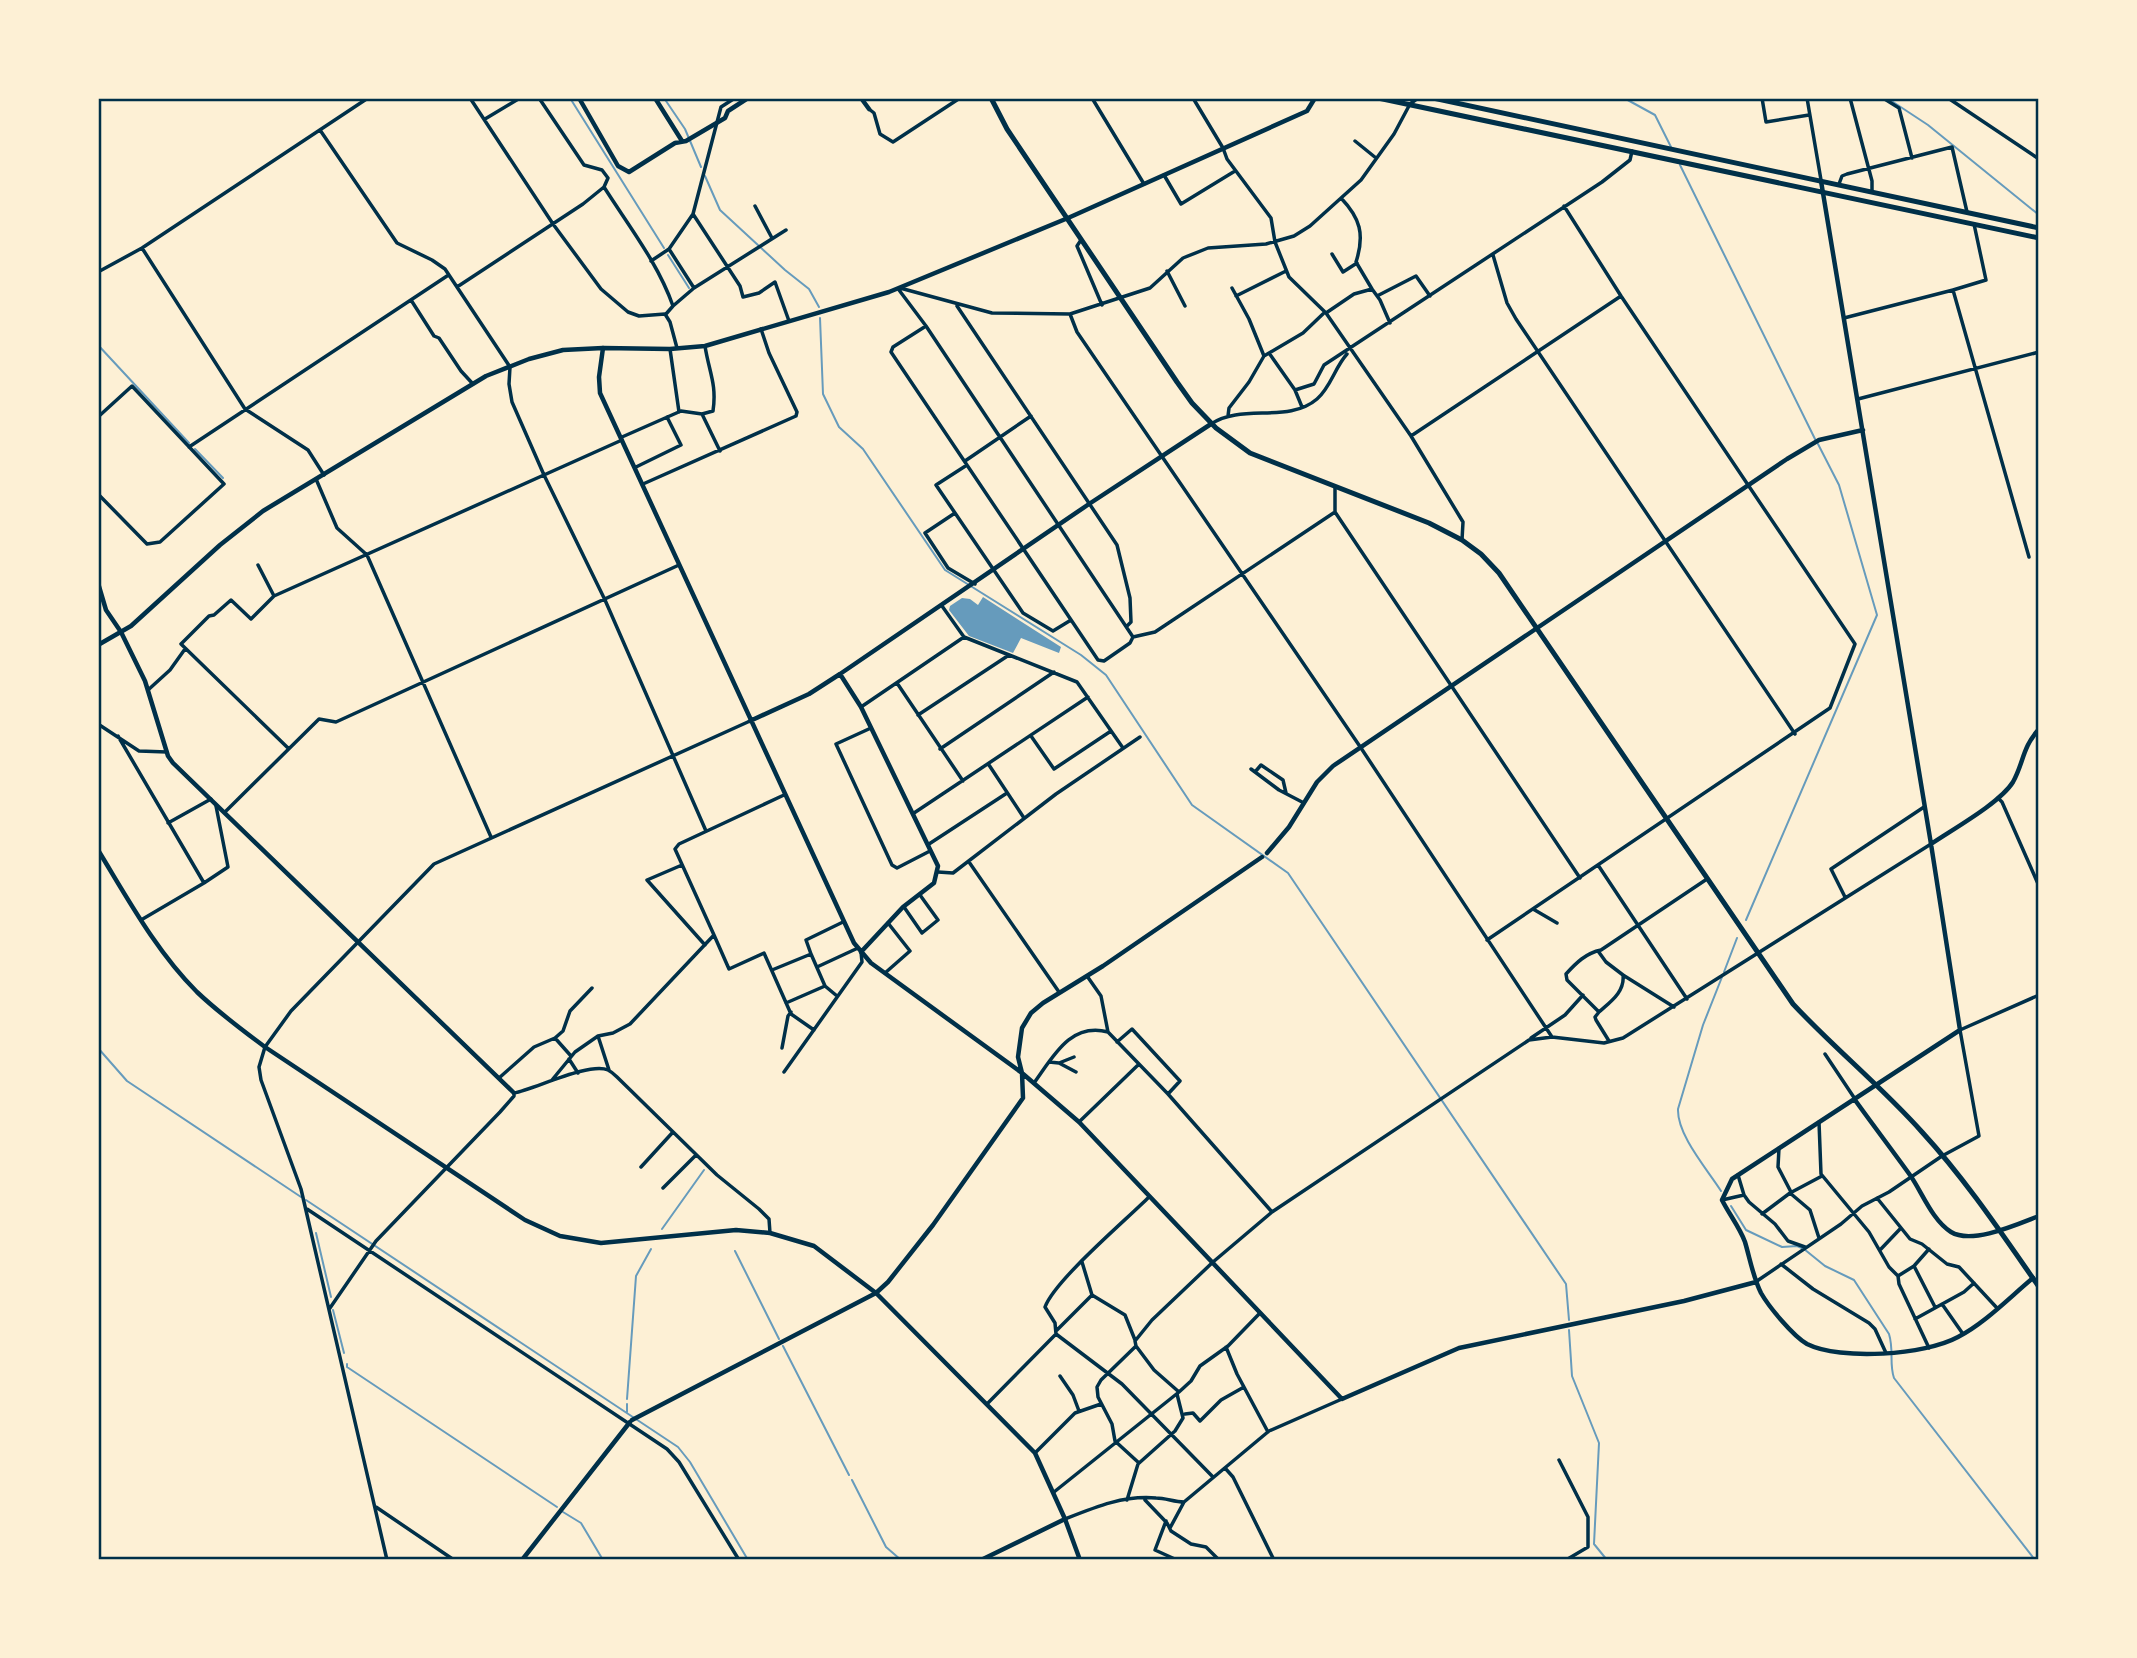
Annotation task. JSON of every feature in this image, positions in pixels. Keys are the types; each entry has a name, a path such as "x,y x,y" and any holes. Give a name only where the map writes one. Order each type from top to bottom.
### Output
{"main road":[{"path":"991,98 1007,129 1177,382 1212,424 1250,453 1429,523 1462,540 1500,573 1793,1004 1920,1130 2039,1287"},
{"path":"1378,98 2039,238"},
{"path":"1433,98 2039,228"}],"street":[{"path":"98,272 142,248 368,98"},
{"path":"470,98 581,265 613,302 628,312 639,316 665,314 694,288 786,230"},
{"path":"485,119 520,98"},
{"path":"457,287 553,224 604,187 608,178 602,170 584,166 539,98"},
{"path":"579,98 618,166 629,172 675,143 684,141 725,118 728,111 748,98"},
{"path":"655,98 684,141"},
{"path":"651,261 669,249 693,214 721,107 735,98"},
{"path":"861,98 874,113 880,134 893,142 960,98"},
{"path":"1092,98 1144,184"},
{"path":"1193,98 1235,171 1266,208 1286,271 1326,312 1411,436 1463,522 1462,540"},
{"path":"98,645 121,632 263,511 486,376 529,359 562,350 674,349 705,346 897,288 1068,218 1307,111 1315,98"},
{"path":"897,288 992,313 1070,314 1122,299 1150,288 1183,258 1208,248 1275,242 1294,236 1311,226 1361,180 1394,134 1410,104 1418,98"},
{"path":"1762,98 1766,122 1810,115"},
{"path":"1170,1528 1186,1499 1268,1432 1459,1348 1684,1301 1756,1282 1862,1206 1979,1136 1807,98"},
{"path":"1850,98 1869,169 1872,191"},
{"path":"1883,98 1899,108 1912,158"},
{"path":"1948,98 2039,159"},
{"path":"320,130 397,243 439,264 510,367 512,402 605,600 706,831"},
{"path":"1354,141 1377,158"},
{"path":"1839,184 1842,176 1847,174 1952,147 1967,212"},
{"path":"1295,390 1314,384 1324,365 1430,297 1623,166 1630,160 1632,151"},
{"path":"1164,174 1181,204 1235,171"},
{"path":"604,187 651,261 673,306"},
{"path":"1332,254 1343,272 1357,263 1360,251 1359,220 1340,198"},
{"path":"755,206 772,238"},
{"path":"1487,940 1830,708 1855,643 1621,296 1564,206"},
{"path":"693,214 740,286 743,297 759,293 775,282 789,321"},
{"path":"1844,318 1986,280 1974,224"},
{"path":"1082,239 1077,246 1102,305"},
{"path":"142,248 245,409 308,450 324,475"},
{"path":"669,249 694,288"},
{"path":"1493,255 1507,303 1537,352 1794,734"},
{"path":"1357,263 1390,323"},
{"path":"1167,271 1185,306"},
{"path":"1236,296 1286,271"},
{"path":"189,447 448,276"},
{"path":"1377,296 1416,276 1430,297"},
{"path":"897,288 926,326 1133,637"},
{"path":"1231,288 1266,355 1295,390 1302,407"},
{"path":"1228,415 1229,408 1266,355 1303,333 1326,312 1354,294 1372,289"},
{"path":"1953,290 2029,557"},
{"path":"1411,436 1621,296"},
{"path":"411,300 434,336 439,338 461,372 473,384"},
{"path":"956,304 1117,545 1130,598 1131,622 1127,626"},
{"path":"665,314 670,322 674,349 678,412"},
{"path":"1070,314 1077,332 1361,748 1552,1037"},
{"path":"926,326 891,352 1098,660 1104,661 1130,643 1133,637"},
{"path":"643,484 796,416 797,412 769,354 761,329"},
{"path":"288,748 181,644 209,616 214,615 231,600 251,619 274,596 678,412 702,414 713,411 716,390 705,346"},
{"path":"604,348 599,377 600,393 784,796 843,922 860,950 884,973 1022,1073 1079,1122 1342,1399"},
{"path":"387,1560 302,1193 261,1080 259,1067 265,1047 300,1000 434,864 809,694 942,606 1088,503 1212,424 1228,415 1302,407 1315,402 1326,389 1339,362 1351,349"},
{"path":"1858,399 2039,352"},
{"path":"98,417 132,386 224,485 160,542 147,544 98,494"},
{"path":"702,414 720,451"},
{"path":"1031,416 936,485 1023,613 1053,631 1071,620"},
{"path":"636,467 681,445 667,417"},
{"path":"522,1560 631,1421 876,1293 888,1282 933,1226 1023,1098 1018,1057 1022,1028 1031,1013 1265,855 1289,827 1317,782 1334,765 1749,484 1816,442 1863,430"},
{"path":"316,479 337,528 367,555 491,837"},
{"path":"1335,487 1335,512 1580,878"},
{"path":"1133,637 1155,632 1335,512"},
{"path":"955,513 925,533 948,568 972,585"},
{"path":"258,565 274,596"},
{"path":"225,812 319,719 337,722 679,565"},
{"path":"98,583 106,610 121,632 148,690 167,752 173,762 514,1093"},
{"path":"942,606 964,637 1077,682 1123,748"},
{"path":"861,707 964,637"},
{"path":"148,690 170,670 185,649"},
{"path":"918,715 1009,655"},
{"path":"940,749 1054,672"},
{"path":"817,967 860,950 904,907 934,883 938,872 931,847 872,727 840,674"},
{"path":"897,683 963,781"},
{"path":"914,813 1088,697"},
{"path":"98,724 139,751 167,752"},
{"path":"872,727 836,744 892,865 897,868 1007,793"},
{"path":"1529,1040 1552,1037 1584,1042 1609,1041 1636,1031 1931,844 1998,798 2012,783 2027,742 2039,729"},
{"path":"1031,736 1054,769 1111,731"},
{"path":"118,737 204,883"},
{"path":"938,872 953,873 1024,818 1140,737"},
{"path":"989,765 1024,818"},
{"path":"1286,793 1283,780 1261,765 1253,770 1286,793 1304,803"},
{"path":"784,796 679,844 675,849 730,969 764,953 791,1012 814,1030"},
{"path":"1998,798 2003,802 2039,886"},
{"path":"169,823 214,801"},
{"path":"141,920 228,867 214,801"},
{"path":"1845,897 1830,869 1924,807"},
{"path":"98,850 173,966 198,993 265,1047 525,1220 560,1236 601,1243 736,1230 770,1233 814,1246 876,1293 1035,1452 1054,1492 1080,1560"},
{"path":"969,862 1060,993"},
{"path":"682,865 647,880 705,946"},
{"path":"1598,865 1688,999"},
{"path":"1599,1012 1567,980 1566,974 1585,956 1638,926 1707,879"},
{"path":"904,907 922,933 938,920 920,895"},
{"path":"1533,909 1557,923"},
{"path":"838,997 825,986 806,940 843,922"},
{"path":"884,973 910,951 888,923"},
{"path":"552,1080 570,1057 598,1036 629,1024 714,935"},
{"path":"784,1072 862,962 860,950"},
{"path":"1598,951 1606,962 1623,975 1674,1007"},
{"path":"772,970 811,954"},
{"path":"1609,1041 1595,1017 1621,989 1623,975"},
{"path":"1087,976 1101,996 1108,1032 1168,1094 1272,1212"},
{"path":"786,1003 825,986"},
{"path":"499,1078 534,1047 555,1038 563,1031 570,1011 592,988"},
{"path":"1135,1340 1152,1320 1213,1262 1272,1212 1565,1015 1583,995"},
{"path":"1722,1200 1732,1179 1960,1030 2039,995"},
{"path":"782,1048 791,1012"},
{"path":"1034,1083 1069,1038 1097,1029 1108,1032"},
{"path":"1117,1042 1132,1029 1180,1081 1168,1094"},
{"path":"598,1036 609,1070 717,1175 760,1209 769,1219 770,1233"},
{"path":"555,1038 570,1057 578,1073"},
{"path":"1825,1054 1935,1216 1951,1233 1973,1235 1999,1231 2039,1216"},
{"path":"1059,1063 1074,1056"},
{"path":"1049,1062 1059,1063 1076,1072"},
{"path":"1079,1122 1138,1065"},
{"path":"514,1093 578,1073 609,1070"},
{"path":"330,1308 376,1241 500,1112 514,1093"},
{"path":"1819,1122 1822,1176 1854,1214 1889,1267 1898,1276 1928,1348"},
{"path":"641,1167 673,1132"},
{"path":"1779,1148 1778,1167 1791,1193 1810,1210 1819,1238"},
{"path":"663,1188 696,1154"},
{"path":"1738,1175 1744,1195 1775,1224 1788,1241 1805,1247"},
{"path":"1762,1214 1791,1193 1822,1176"},
{"path":"1722,1200 1744,1195"},
{"path":"1149,1197 1082,1262 1048,1298 1045,1307 1057,1332 1122,1384 1213,1477"},
{"path":"1877,1198 1910,1239 1929,1249 1947,1264 1959,1267 1997,1308"},
{"path":"1722,1200 1744,1239 1756,1282 1770,1304 1805,1342 1837,1352 1896,1353 1928,1348 1963,1334 2033,1278"},
{"path":"305,1206 631,1421 674,1455 739,1560"},
{"path":"1880,1250 1900,1229"},
{"path":"1898,1276 1914,1266 1929,1249"},
{"path":"1082,1262 1092,1295 1125,1315 1136,1346 1154,1370 1178,1392 1184,1414 1179,1426 1139,1463 1126,1500"},
{"path":"1781,1264 1813,1289 1875,1329 1886,1353"},
{"path":"1914,1266 1936,1308"},
{"path":"1915,1319 1964,1292 1974,1283"},
{"path":"987,1404 1092,1295"},
{"path":"1942,1304 1963,1334"},
{"path":"1054,1492 1191,1381 1200,1366 1226,1347 1260,1313"},
{"path":"1136,1346 1097,1387 1101,1404 1112,1424 1115,1441 1139,1463"},
{"path":"1226,1347 1268,1432"},
{"path":"1060,1376 1073,1395 1079,1411"},
{"path":"1184,1414 1194,1413 1200,1421 1221,1400 1244,1387"},
{"path":"1035,1452 1079,1411 1101,1404"},
{"path":"1559,1460 1588,1517 1588,1547 1566,1560"},
{"path":"1225,1468 1233,1477 1274,1560"},
{"path":"981,1560 1065,1519 1114,1500 1157,1498 1174,1502 1186,1499"},
{"path":"1143,1499 1170,1528 1191,1544 1206,1547 1219,1560"},
{"path":"374,1506 454,1560"},
{"path":"1166,1521 1155,1550 1177,1560"}],"water":[{"path":"983,597 1061,647 1059,653 1021,638 1013,653 969,636 949,610 950,606 962,598 970,599 978,605"}],"waterway":[{"path":"570,98 664,248"},
{"path":"664,98 685,129 701,167"},
{"path":"1624,98 1655,115 1671,147"},
{"path":"1887,98 1928,125 2039,215"},
{"path":"1680,165 1815,439"},
{"path":"705,176 720,210 809,289 819,307"},
{"path":"668,255 689,288"},
{"path":"820,318 823,394 839,427 863,449 945,570 1081,655 1106,675 1192,805 1288,873 1566,1284 1569,1320"},
{"path":"98,345 189,443"},
{"path":"1746,920 1877,615 1839,485 1818,444"},
{"path":"195,449 223,478"},
{"path":"1724,972 1737,938"},
{"path":"1721,1191 1687,1141 1678,1109 1703,1025 1722,977"},
{"path":"98,1048 127,1081 301,1197"},
{"path":"662,1229 704,1170"},
{"path":"306,1200 678,1447 690,1462 748,1560"},
{"path":"1731,1206 1746,1230 1782,1247 1797,1246 1804,1249 1825,1266 1854,1280 1889,1334 1894,1378 2035,1560"},
{"path":"316,1233 331,1297"},
{"path":"627,1399 636,1276 651,1249"},
{"path":"735,1251 779,1339"},
{"path":"333,1310 344,1353"},
{"path":"1569,1330 1572,1376 1599,1443 1594,1544 1607,1560"},
{"path":"783,1346 849,1475"},
{"path":"347,1364 347,1367 557,1507"},
{"path":"627,1404 627,1412"},
{"path":"852,1480 886,1547 901,1560"},
{"path":"563,1512 581,1523 603,1560"}]}
